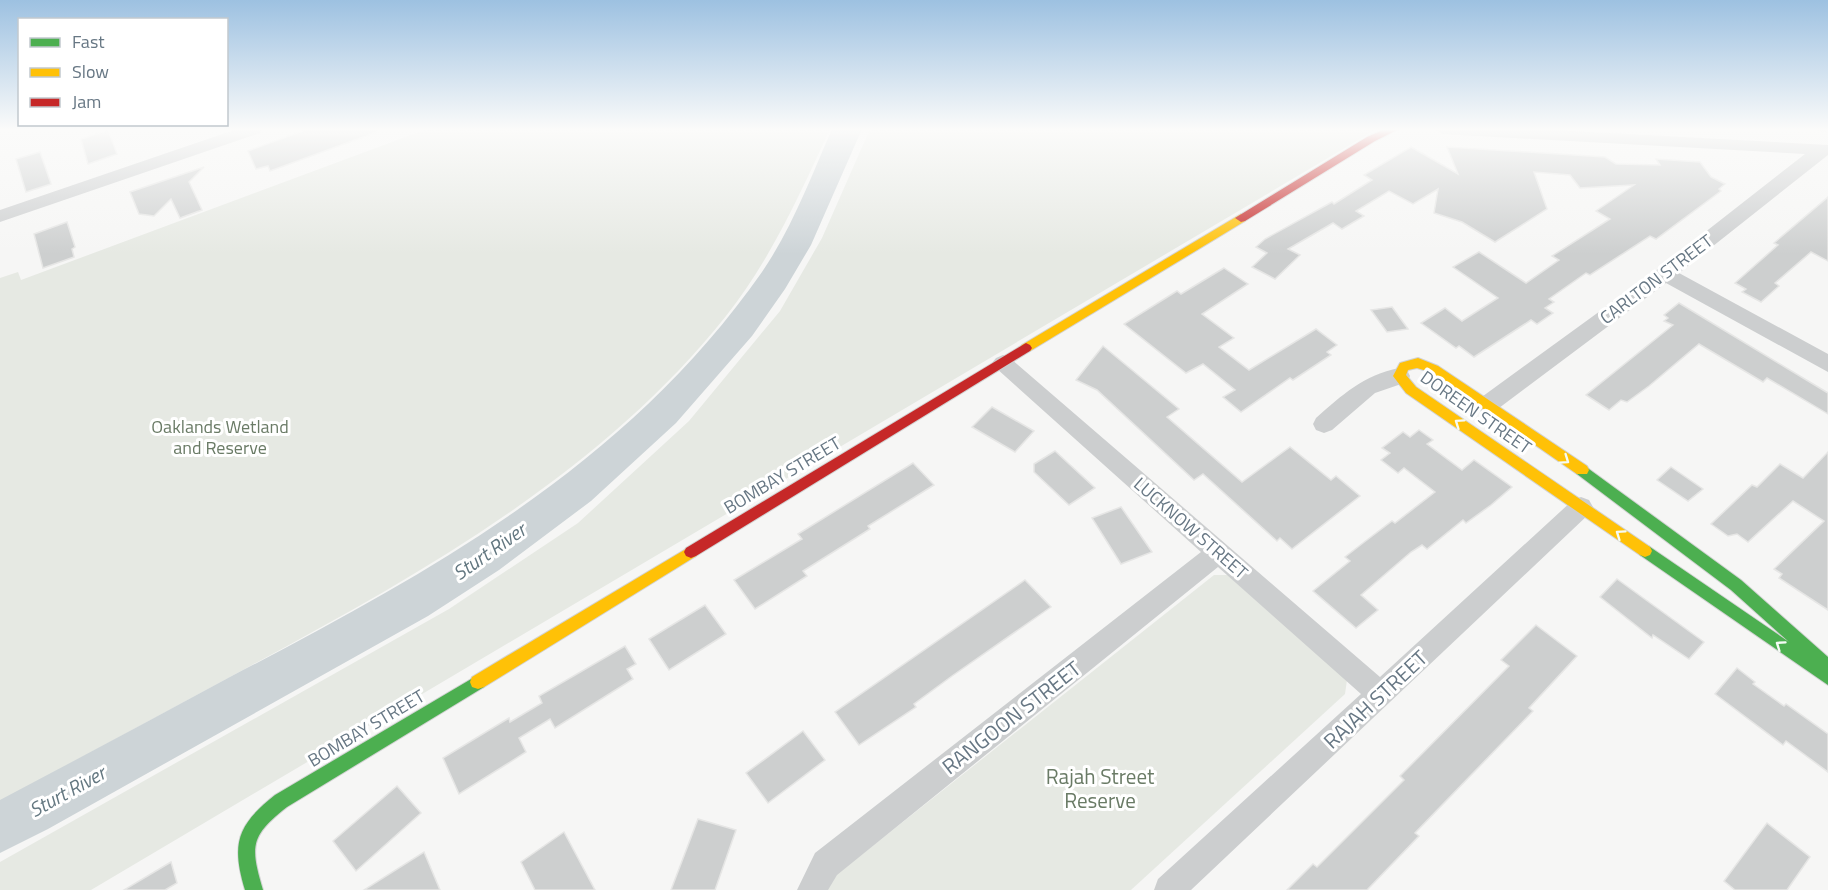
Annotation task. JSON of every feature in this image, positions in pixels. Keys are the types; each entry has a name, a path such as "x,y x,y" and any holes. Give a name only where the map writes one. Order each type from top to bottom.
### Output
{"street":[{"path":"0,216 133,171"},
{"name":"BOMBAY STREET","path":"254,890 243,856 248,831 261,814 1319,171"},
{"name":"CARLTON STREET","path":"1487,405 1665,274 1797,171"},
{"path":"1665,274 1828,364"},
{"name":"LUCKNOW STREET","path":"1003,363 1380,694"},
{"name":"DOREEN STREET","path":"1828,668 1774,615 1681,540 1434,369 1418,363 1404,366 1399,376 1411,390 1828,678"},
{"path":"1324,423 1370,385 1383,378 1399,376"},
{"name":"RAJAH STREET","path":"1169,890 1581,507"},
{"name":"RANGOON STREET","path":"812,890 826,864 1219,552"}],"green space":[{"name":"Oaklands Wetland and Reserve","path":"315,171 811,171 771,249 726,316 677,372 624,423 567,470 507,514 445,555 381,593 0,801 0,278 18,272 21,280"},
{"path":"852,171 1307,171 91,890 0,890 0,862 449,609 578,523 689,421 780,311 822,238"},
{"name":"Rajah Street Reserve","path":"1214,575 1228,575 1347,680 1345,694 1131,890 826,890 836,875"}],"building":[{"path":"19,171 46,171 51,184 26,192"},
{"path":"194,171 200,171 189,182 202,210 180,218 171,199 154,216 139,214 130,192"},
{"path":"1371,171 1452,171 1458,174 1457,171 1706,171 1711,177 1725,184 1719,189 1721,191 1656,239 1650,236 1590,275 1586,273 1549,299 1554,302 1545,308 1553,313 1537,324 1531,320 1474,357 1459,346 1456,348 1421,323 1445,308 1462,321 1498,298 1453,267 1479,252 1526,283 1559,260 1552,256 1610,219 1596,211 1634,185 1580,188 1570,175 1534,172 1547,209 1495,242 1462,222 1434,213 1438,189 1413,204 1389,191 1356,211 1364,216 1342,229 1333,223 1288,249 1300,255 1275,279 1252,267 1267,253 1256,247 1265,239 1332,202 1334,204 1372,180 1364,175"},
{"path":"1828,197 1828,261 1811,252 1775,283 1779,286 1761,302 1742,292 1746,289 1735,283 1778,245 1774,243"},
{"path":"67,222 75,247 72,249 74,257 43,268 34,234"},
{"path":"1224,268 1248,284 1202,314 1234,338 1219,347 1249,370 1316,329 1337,345 1327,352 1331,355 1293,380 1290,378 1241,412 1223,397 1235,390 1203,364 1186,373 1124,324 1177,291 1181,294"},
{"path":"1679,303 1828,393 1828,414 1767,378 1763,382 1699,344 1627,402 1621,400 1609,410 1586,395 1673,325 1664,321 1668,318 1664,315"},
{"path":"1392,307 1408,329 1387,332 1371,310"},
{"path":"1103,346 1179,409 1167,417 1242,482 1290,447 1331,480 1336,476 1360,496 1292,549 1280,538 1277,541 1203,474 1194,480 1097,390 1076,380"},
{"path":"992,407 1034,431 1015,452 972,427"},
{"path":"1419,430 1433,440 1427,444 1462,470 1474,460 1512,487 1466,523 1463,520 1427,549 1422,545 1411,552 1361,595 1378,610 1356,628 1313,591 1350,561 1345,557 1435,492 1404,468 1398,473 1381,460 1390,453 1382,448 1403,432 1410,437"},
{"path":"1055,451 1095,488 1069,505 1034,472 1034,464"},
{"path":"1828,452 1828,610 1779,578 1782,574 1774,569 1824,521 1793,501 1748,542 1737,534 1728,536 1711,524 1752,485 1757,487 1780,464 1803,478"},
{"path":"913,463 934,485 868,526 870,529 803,571 807,576 755,609 734,580 802,539 798,534"},
{"path":"1671,467 1703,489 1688,501 1657,480"},
{"path":"1121,507 1152,552 1121,564 1092,518"},
{"path":"1617,579 1704,642 1689,659 1653,635 1652,638 1600,597"},
{"path":"1025,580 1051,607 914,704 916,707 859,745 835,712"},
{"path":"705,605 726,634 669,670 649,639"},
{"path":"1536,625 1577,656 1529,708 1533,711 1415,833 1419,836 1367,890 1287,890 1313,864 1317,867 1404,780 1400,776 1509,666 1501,660"},
{"path":"625,646 636,664 627,669 633,679 555,728 550,719 519,738 526,752 459,794 443,758 509,718 510,722 542,703 539,696"},
{"path":"1737,668 1755,682 1753,684 1828,734 1828,772 1786,741 1783,745 1715,694"},
{"path":"803,731 825,760 768,803 746,773"},
{"path":"397,786 421,813 356,871 333,841"},
{"path":"698,819 736,830 715,890 671,890"},
{"path":"1767,823 1810,857 1787,890 1735,890 1724,881"},
{"path":"564,832 595,890 535,890 521,862"},
{"path":"424,852 440,890 364,890"},
{"path":"171,862 177,883 165,890 124,890"}],"waterway":[{"name":"Sturt River","path":"0,828 340,643 436,588 484,557 577,489 663,413 739,327 773,281 795,245 829,171"}],"traffic: fast":[{"path":"1582,470 1736,585 1828,667"},
{"path":"1645,551 1828,678"},
{"path":"254,890 246,861 247,839 251,830 268,811 478,682"}],"traffic: slow":[{"path":"1026,348 1241,218"},
{"path":"1582,470 1434,369 1418,363 1404,366 1399,376 1411,390 1645,551"},
{"path":"478,682 691,552"}],"traffic: jam":[{"path":"1241,218 1319,171"},
{"path":"691,552 1026,348"}]}
